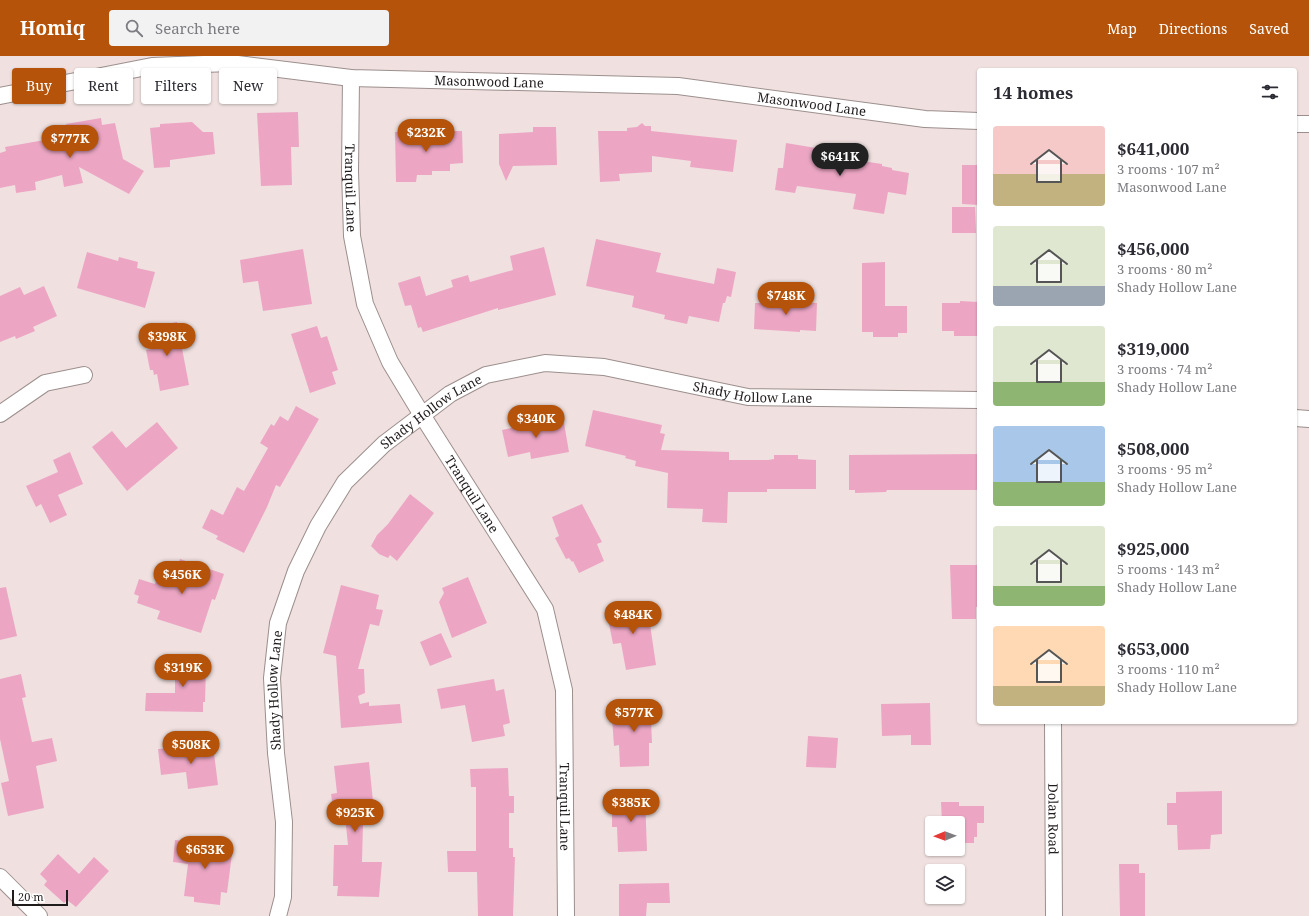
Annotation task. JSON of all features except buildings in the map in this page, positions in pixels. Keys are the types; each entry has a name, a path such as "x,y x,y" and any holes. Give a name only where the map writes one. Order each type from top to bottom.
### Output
{"street":[{"name":"Masonwood Lane","path":"0,96 160,66 230,62 352,78 678,86 925,119 977,121"},
{"name":"Tranquil Lane","path":"352,78 350,171 352,236 365,304 390,362 422,416 545,608 564,690 566,916"},
{"path":"1297,124 1309,124"},
{"name":"Shady Hollow Lane","path":"278,916 283,897 284,822 276,753 272,678 278,623 296,571 318,526 345,482 384,444 450,394 486,375 545,363 604,368 748,397 977,400"},
{"path":"0,414 45,383 84,375"},
{"path":"1297,418 1309,419"},
{"name":"Dolan Road","path":"1053,724 1054,916"},
{"path":"0,877 39,916"}]}
